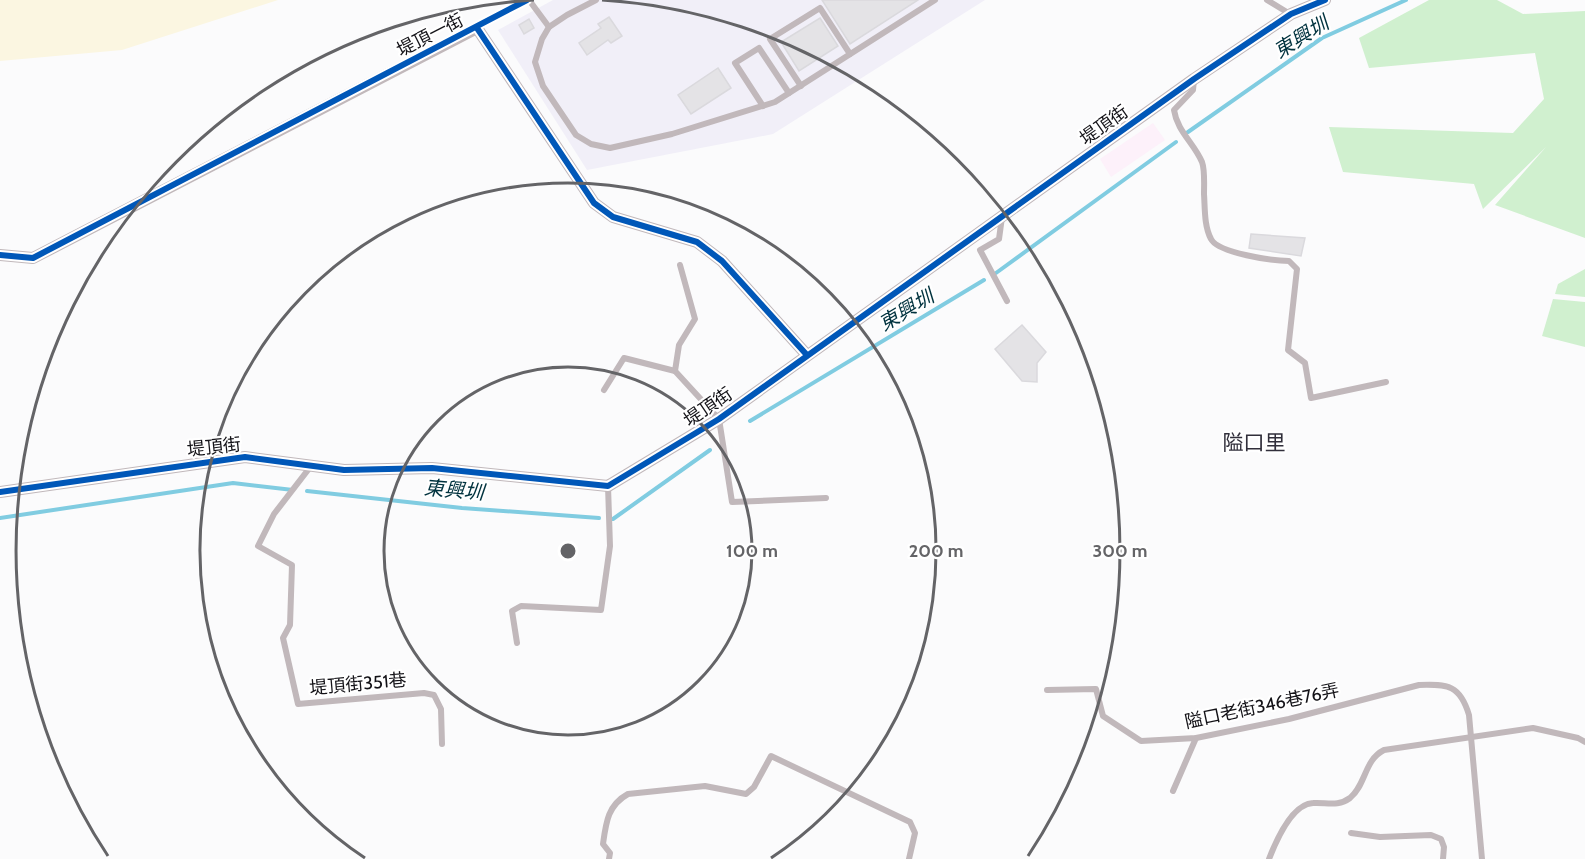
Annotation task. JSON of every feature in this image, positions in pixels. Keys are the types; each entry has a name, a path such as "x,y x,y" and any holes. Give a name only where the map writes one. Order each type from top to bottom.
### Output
{"street":[{"name":"堤頂街","path":"0,492 245,457 344,470 432,468 608,486 718,419 1194,79 1291,14 1325,0"},
{"name":"堤頂一街","path":"0,255 33,258 477,28 594,202 613,217 697,242 722,261 807,354"}],"lane":[{"path":"477,28 528,0 549,27"},
{"path":"596,0 549,27 537,50 535,62 537,73 576,135 600,148 621,147 763,106 801,86 935,0"},
{"path":"1267,0 1291,14"},
{"path":"801,86 770,39 820,8 850,54"},
{"path":"763,106 735,63 759,48 789,93"},
{"path":"1194,79 1193,90 1174,110 1181,130 1203,163 1206,220 1210,238 1224,249 1275,261 1289,261 1297,269 1288,350 1305,363 1311,398 1386,382"},
{"path":"1002,216 999,239 980,250 1006,301"},
{"path":"675,371 679,345 695,320 681,265"},
{"path":"604,390 624,358 675,371 718,419 732,502 826,498"},
{"name":"堤頂街351巷","path":"312,466 274,514 258,546 292,565 290,625 283,638 298,705 423,693 434,695 441,709 442,744"},
{"path":"517,643 512,611 521,606 601,610 610,546 608,486"},
{"name":"隘口老街346巷76弄","path":"1047,690 1096,689 1103,716 1141,741 1196,738 1289,719 1419,685 1441,684 1453,688 1464,699 1471,739 1482,859"},
{"path":"1269,859 1278,838 1301,806 1314,803 1340,803 1351,798 1375,755 1384,750 1471,739 1533,728 1578,738 1585,742"},
{"path":"1173,791 1196,738"},
{"path":"609,859 610,853 603,844 606,819 617,800 628,794 705,786 746,794 754,787 771,756 910,822 915,833 909,859"},
{"path":"1351,833 1380,837 1431,835 1441,839 1444,847 1443,859"}],"shaded area":[{"path":"553,0 985,0 773,134 587,170 498,30"},
{"path":"1153,123 1165,140 1111,177 1100,159"}],"green space":[{"path":"1429,0 1497,0 1523,14 1585,11 1585,238 1495,205 1546,147 1483,209 1474,184 1343,172 1329,127 1513,133 1544,99 1535,53 1369,68 1359,38"},
{"path":"1585,269 1585,297 1555,294 1558,284"},
{"path":"1553,299 1585,302 1585,347 1542,336"}],"sand":[{"path":"0,0 278,0 122,50 0,61"}],"building":[{"path":"822,0 918,0 850,44"},
{"path":"609,17 622,36 611,43 608,40 587,55 579,43 601,28 598,24"},
{"path":"820,18 838,46 799,71 781,42"},
{"path":"529,19 534,28 524,34 519,25"},
{"path":"718,68 731,88 691,114 678,95"},
{"path":"1251,234 1305,238 1301,256 1249,248"},
{"path":"1022,325 1046,352 1037,363 1037,382 1022,381 995,349"}],"waterway":[{"name":"東興圳","path":"1188,132 1322,38 1406,0"},
{"name":"東興圳","path":"996,273 1176,142"},
{"name":"東興圳","path":"750,421 984,280"},
{"name":"東興圳","path":"613,519 710,450"},
{"name":"東興圳","path":"0,518 233,483 293,490"},
{"name":"東興圳","path":"307,491 462,508 599,518"}],"cycle path":[{"path":"0,255 33,258 527,0"},
{"path":"0,492 245,457 344,470 432,468 608,486 719,419 1194,79 1291,14 1325,0"},
{"path":"477,28 594,203 613,217 697,242 722,261 806,354"}],"district":[{"name":"隘口里","path":"1254,443"}]}
